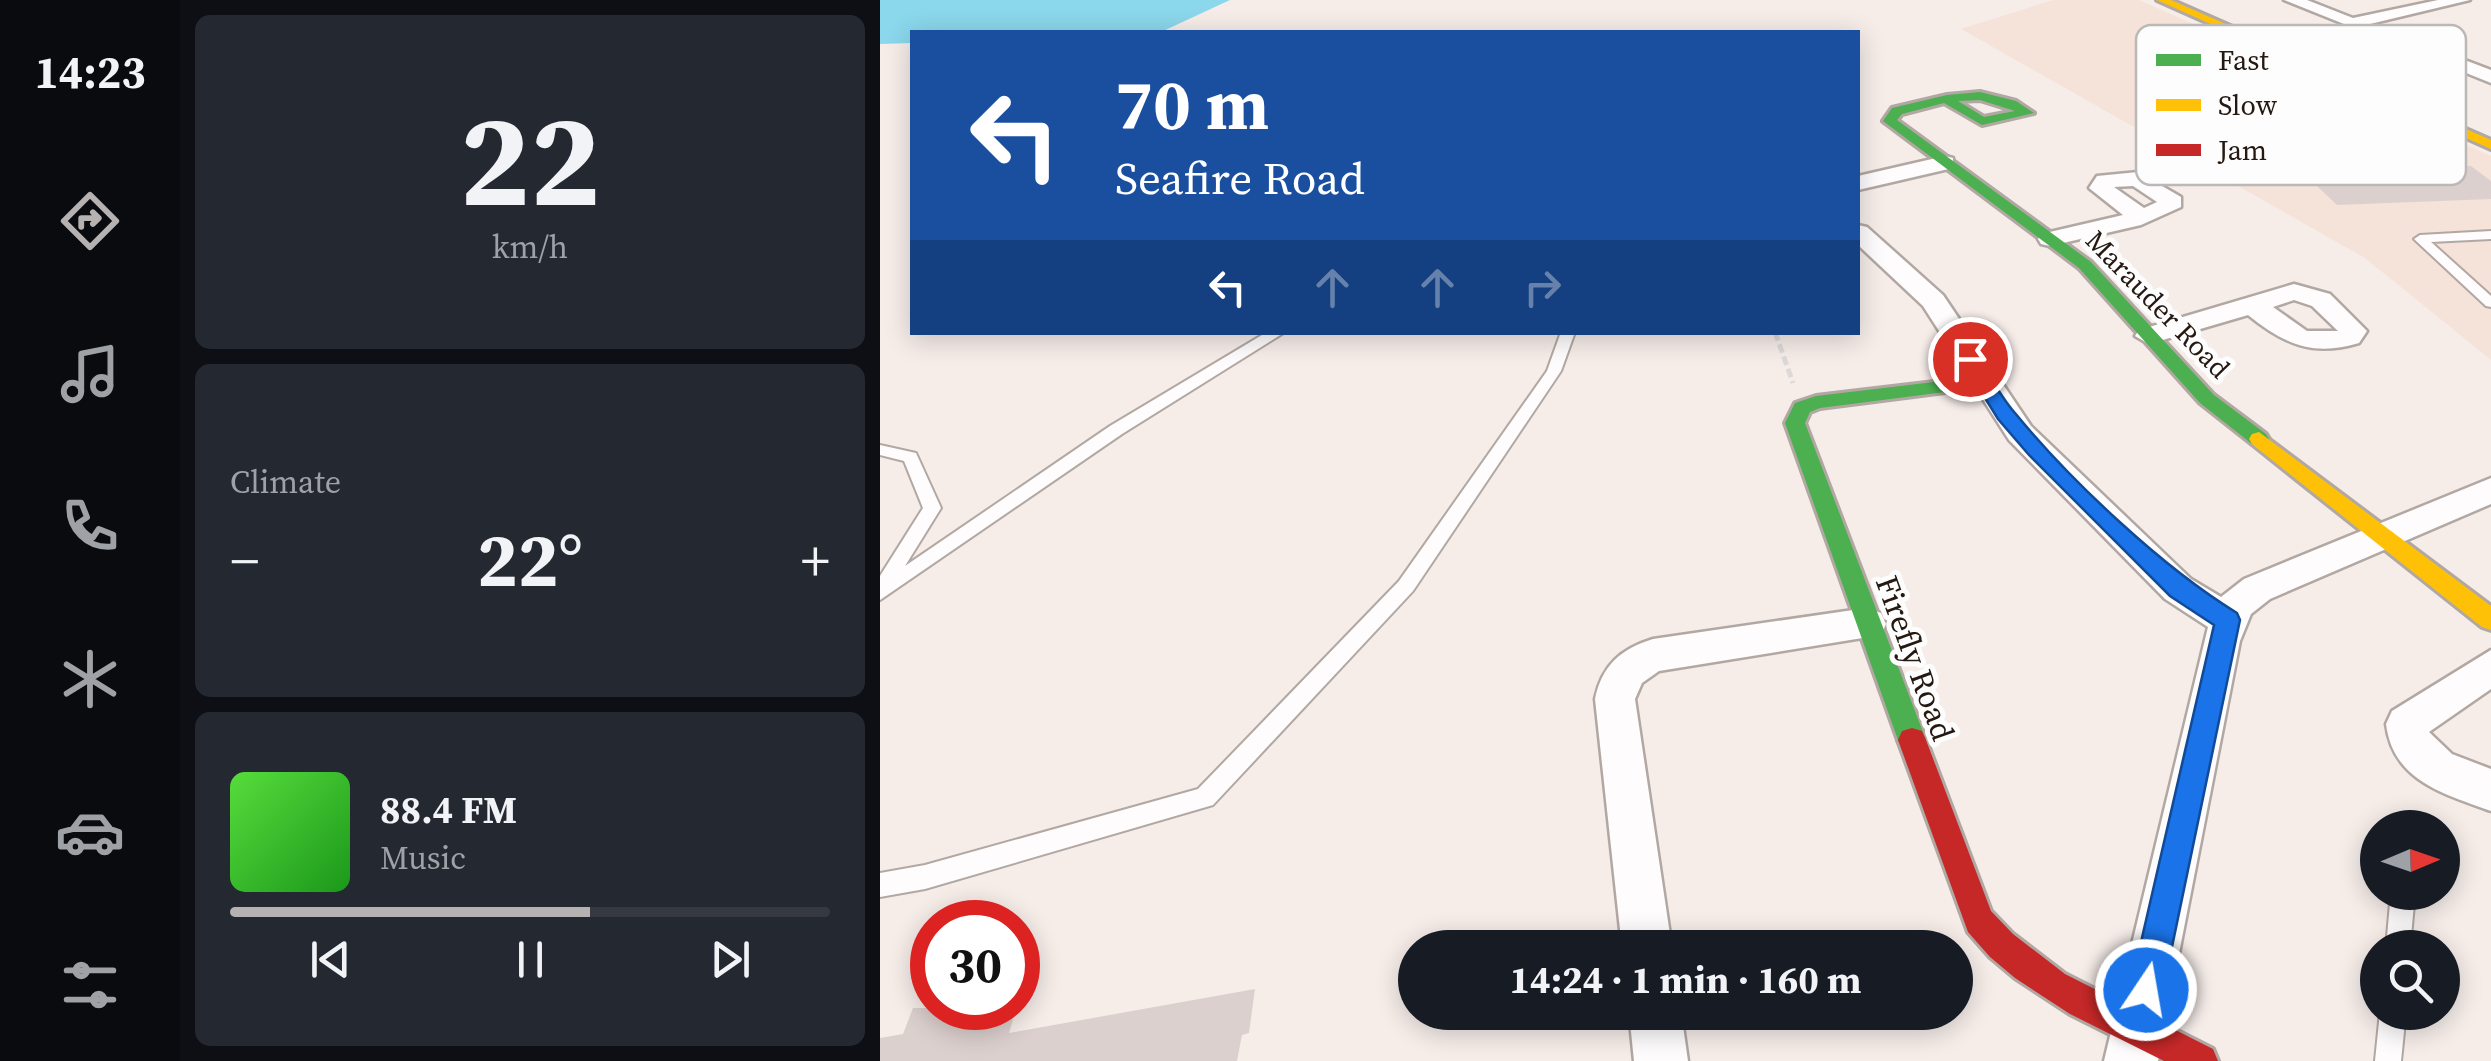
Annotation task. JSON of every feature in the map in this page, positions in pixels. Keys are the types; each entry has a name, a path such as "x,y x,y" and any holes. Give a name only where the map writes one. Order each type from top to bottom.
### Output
{"street":[{"path":"2162,0 2220,25"},
{"path":"2292,0 2357,25"},
{"path":"2352,23 2425,3 2462,0"},
{"path":"2469,68 2491,63"},
{"path":"2466,67 2491,77"},
{"name":"Marauder Road","path":"1948,100 1890,116 1894,125 2095,274 2207,399 2491,620"},
{"path":"2466,123 2491,131"},
{"path":"2466,133 2491,145"},
{"path":"1860,183 1945,162"},
{"path":"2050,239 2140,215"},
{"path":"1860,234 1933,301 2020,434 2188,597 2228,620"},
{"path":"2149,336 2253,305"},
{"path":"1802,408 1824,400 1984,382"},
{"name":"Firefly Road","path":"1802,408 1796,417 1796,428 1987,933 2023,967 2134,1045 2201,1061"},
{"path":"2134,1045 2228,620 2236,606 2257,589 2491,490"},
{"path":"1644,930 1614,698 1620,680 1634,665 1654,656 1867,624"},
{"path":"2491,667 2407,724 2407,732 2423,760 2491,790"},
{"path":"1657,1030 1661,1061"}],"lane":[{"path":"2491,235 2420,239 2491,302"},
{"path":"880,592 1116,430 1273,335"},
{"path":"880,885 925,878 1205,798 1406,586 1554,371 1567,335"},
{"path":"880,450 910,457 932,508 880,592"},
{"path":"2388,1061 2391,1030"}],"path":[{"path":"1777,335 1802,408"}],"shaded area":[{"path":"2053,0 2139,0 2195,25 2136,25 2136,128 1961,29"},
{"path":"2466,145 2491,156 2491,360 2365,258 2236,185 2466,185"}],"water":[{"path":"880,0 1230,0 1165,30 910,30 910,43 880,44"}],"building":[{"path":"2466,166 2491,181 2491,199 2337,205 2316,185 2466,185"},
{"path":"1255,989 1249,1033 1242,1035 1237,1061 880,1061 880,1038 903,1034 910,1016 910,1030 1010,1030 1009,1033"}],"traffic: fast":[{"path":"1948,100 1982,121 2027,113 1996,98 1964,96 1897,111 1890,121 2085,265 2207,399 2259,439"},
{"path":"1912,740 1795,423 1802,408 1816,402 1985,382"}],"traffic: slow":[{"path":"2162,0 2219,25"},
{"path":"2466,134 2491,145"},
{"path":"2259,439 2491,620"}],"traffic: jam":[{"path":"1912,740 1979,921 2002,945 2054,985 2201,1061"}],"route":[{"path":"1970,359 2020,434 2178,589 2228,620 2146,990"}]}
